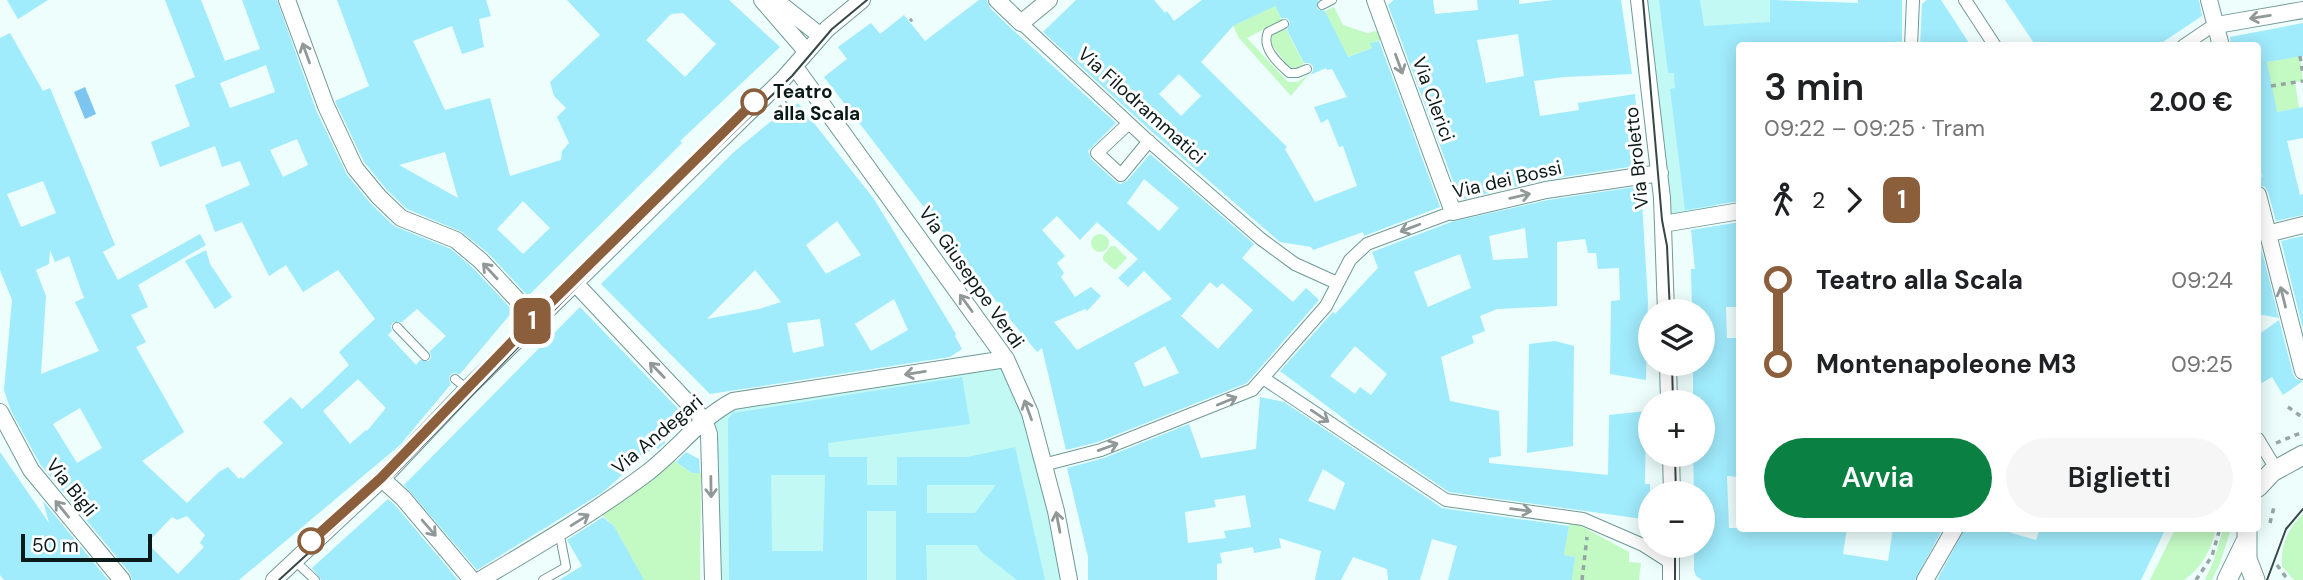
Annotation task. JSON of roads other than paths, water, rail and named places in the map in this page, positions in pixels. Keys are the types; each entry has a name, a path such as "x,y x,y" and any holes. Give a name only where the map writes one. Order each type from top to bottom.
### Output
{"street":[{"path":"287,0 326,106 355,168 401,218 456,240 481,261 537,321"},
{"path":"762,0 807,52"},
{"path":"775,0 821,36"},
{"path":"274,580 382,479 461,384 537,321 795,67 821,36 862,0"},
{"name":"Via Filodrammatici","path":"997,0 1129,123 1261,239 1295,264 1337,284"},
{"path":"1021,23 1049,0"},
{"name":"Via Clerici","path":"1375,0 1454,212"},
{"name":"Via Broletto","path":"1639,0 1660,173 1666,299"},
{"path":"1911,42 1913,0"},
{"path":"1965,0 1992,42"},
{"path":"2209,0 2212,27 2219,42"},
{"path":"2189,42 2212,27 2303,10"},
{"name":"Via Giuseppe Verdi","path":"795,67 1006,359 1030,413 1056,511 1069,580"},
{"path":"1129,123 1097,153 1121,175 1149,141"},
{"name":"Via dei Bossi","path":"1337,284 1350,260 1367,244 1454,212 1546,190 1660,173"},
{"path":"2261,208 2303,371"},
{"path":"1663,224 1736,212"},
{"path":"2267,234 2303,225"},
{"path":"575,283 704,419 709,434 713,580"},
{"path":"1043,465 1101,450 1252,390 1326,306 1337,284"},
{"name":"Via Andegari","path":"480,580 592,512 649,471 704,419 733,401 1006,359"},
{"path":"1263,378 1446,500 1583,519 1638,543"},
{"name":"Via Bigli","path":"0,412 31,470 122,580"},
{"path":"2261,444 2276,469"},
{"path":"2261,483 2276,469 2303,455"},
{"path":"382,479 403,498 472,580"},
{"path":"1925,580 1953,532"},
{"path":"2227,580 2246,536"},
{"path":"2246,536 2247,559 2255,580"},
{"path":"1671,558 1671,580"}],"lane":[{"path":"1322,5 1332,0"},
{"path":"1284,24 1268,33 1266,47 1289,73 1307,69"},
{"path":"397,327 425,356"},
{"path":"543,580 566,567 561,541 555,535"},
{"path":"295,561 316,580"}],"water":[{"path":"85,87 96,114 85,119 74,92"}],"tram line":[{"path":"279,580 396,473 626,236 792,76 832,29 867,0"},
{"path":"1643,0 1662,220 1667,246 1669,299"},
{"name":"1","path":"311,541 381,478 649,203 754,102"},
{"path":"1672,376 1673,390"},
{"path":"1675,467 1676,481"},
{"path":"2267,580 2286,529 2303,509"},
{"path":"1675,558 1675,580"}],"place":[{"name":"Teatro alla Scala","path":"754,102"}]}
